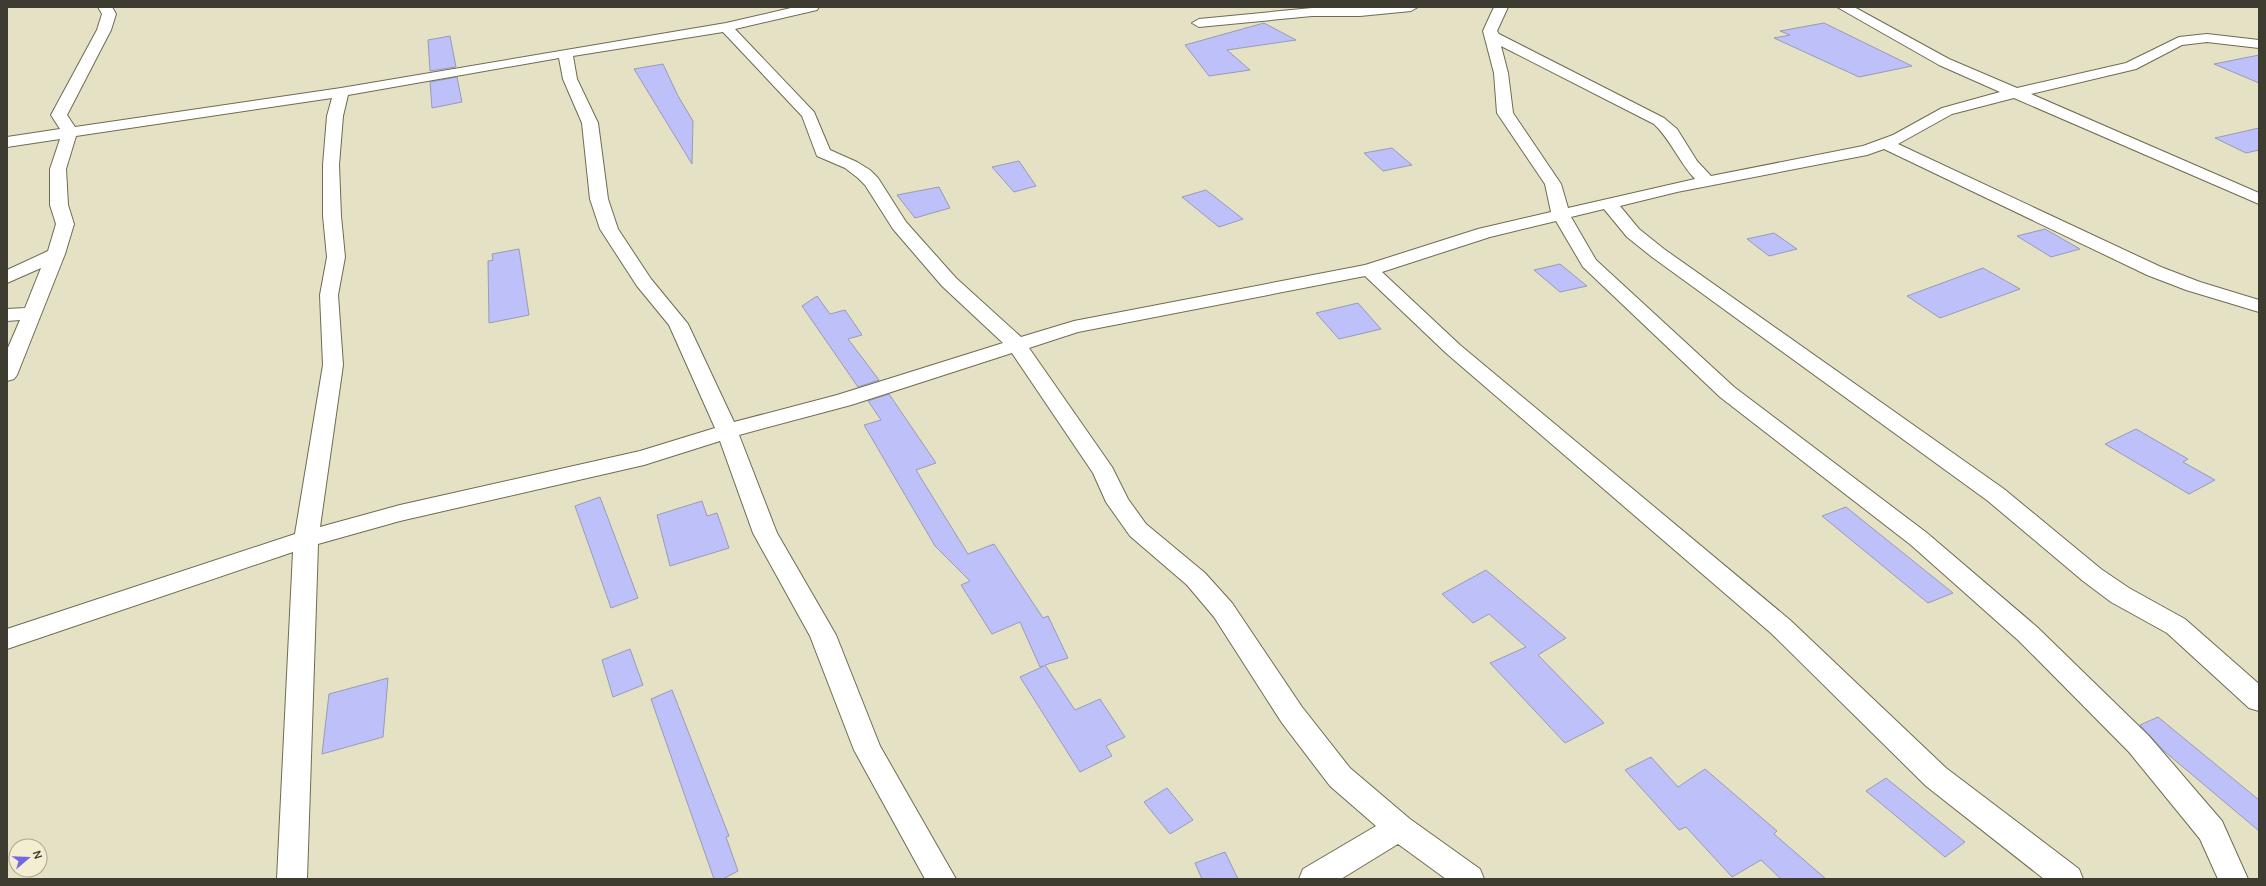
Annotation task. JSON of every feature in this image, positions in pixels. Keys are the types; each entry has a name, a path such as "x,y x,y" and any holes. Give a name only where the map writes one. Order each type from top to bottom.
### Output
{"street":[{"path":"70,132 59,115 104,30 109,14 105,7"},
{"path":"7,142 341,92 726,27 812,7"},
{"path":"1199,23 1312,12 1360,12 1411,7"},
{"path":"1501,7 1490,32 1501,73 1505,113 1553,184 1561,215 1589,263 1727,392 1919,539 2028,634 2139,744 2211,830 2233,879"},
{"path":"1844,7 1917,49 2013,93 2259,200"},
{"path":"726,27 809,115 823,153 851,165 864,174 872,182 899,225 944,276 1016,344 1104,472 1118,502 1138,530 1196,579 1223,610 1292,715 1340,777 1398,828 1449,862 1469,879"},
{"path":"1490,32 1506,45 1553,66 1659,121 1671,132 1690,164 1708,182"},
{"path":"7,639 306,539 400,513 644,458 726,431 844,400 1016,344 1081,326 1369,270 1484,233 1671,188 1847,154 1899,138 1947,111 1971,102 2106,73 2131,66 2179,41 2207,38 2259,44"},
{"path":"565,53 570,80 590,123 599,199 609,229 644,282 678,324 726,431 765,533 823,636 868,750 941,879"},
{"path":"292,879 306,539 333,365 329,295 336,257 332,216 331,165 334,116 341,92"},
{"path":"7,375 56,254 65,224 59,205 58,169 70,132"},
{"path":"1884,143 2154,271 2215,293 2259,306"},
{"path":"1609,204 1633,233 1658,253 1996,495 2092,575 2120,595 2176,626 2259,700"},
{"path":"7,277 56,254"},
{"path":"1369,270 1453,349 1781,628 1936,777 2068,879"},
{"path":"7,315 32,313"},
{"path":"1314,879 1398,828"}],"building":[{"path":"1264,23 1296,40 1227,50 1250,70 1209,76 1185,45"},
{"path":"1824,23 1912,66 1859,77 1774,38 1790,35 1780,31"},
{"path":"450,36 456,67 430,71 428,40"},
{"path":"2259,55 2259,83 2214,64"},
{"path":"663,64 678,96 693,121 692,164 634,69"},
{"path":"457,77 462,102 432,108 430,82"},
{"path":"2259,128 2259,150 2246,153 2215,138"},
{"path":"1392,148 1412,165 1383,171 1364,153"},
{"path":"1019,161 1036,186 1014,192 992,167"},
{"path":"939,187 950,208 915,218 897,195"},
{"path":"1206,190 1243,219 1219,227 1182,197"},
{"path":"2045,229 2080,249 2051,257 2017,236"},
{"path":"1774,233 1797,249 1769,256 1747,239"},
{"path":"519,249 529,315 489,323 488,261 493,260 492,254"},
{"path":"1560,264 1587,286 1560,292 1534,270"},
{"path":"1983,268 2020,289 1940,318 1907,296"},
{"path":"817,296 830,314 845,310 862,335 848,339 879,380 858,387 802,306"},
{"path":"1358,303 1381,329 1339,339 1316,313"},
{"path":"889,394 936,463 916,470 968,554 994,544 1043,618 1048,616 1068,658 1045,665 1075,710 1100,699 1125,737 1106,746 1112,756 1080,772 1020,677 1044,666 1040,667 1020,622 992,634 961,585 970,581 935,546 864,425 881,420 868,401"},
{"path":"2136,429 2188,459 2183,462 2215,480 2189,494 2105,444"},
{"path":"600,497 638,598 611,608 575,506"},
{"path":"702,501 707,516 717,513 729,548 670,566 657,515"},
{"path":"1846,507 1953,593 1928,603 1822,516"},
{"path":"1486,570 1566,638 1538,655 1604,723 1565,743 1490,663 1526,647 1489,614 1473,623 1442,594"},
{"path":"630,649 643,685 613,697 602,660"},
{"path":"388,678 383,737 322,754 329,694"},
{"path":"672,690 729,836 726,837 738,871 723,879 714,879 651,699"},
{"path":"2158,717 2259,800 2259,831 2164,751 2140,725"},
{"path":"1651,757 1678,787 1705,769 1777,831 1774,834 1826,879 1781,879 1761,860 1732,877 1686,827 1679,830 1625,770"},
{"path":"1886,778 1965,842 1945,857 1866,791"},
{"path":"1167,788 1193,820 1170,834 1144,802"},
{"path":"1225,852 1238,879 1202,879 1195,863"}]}
